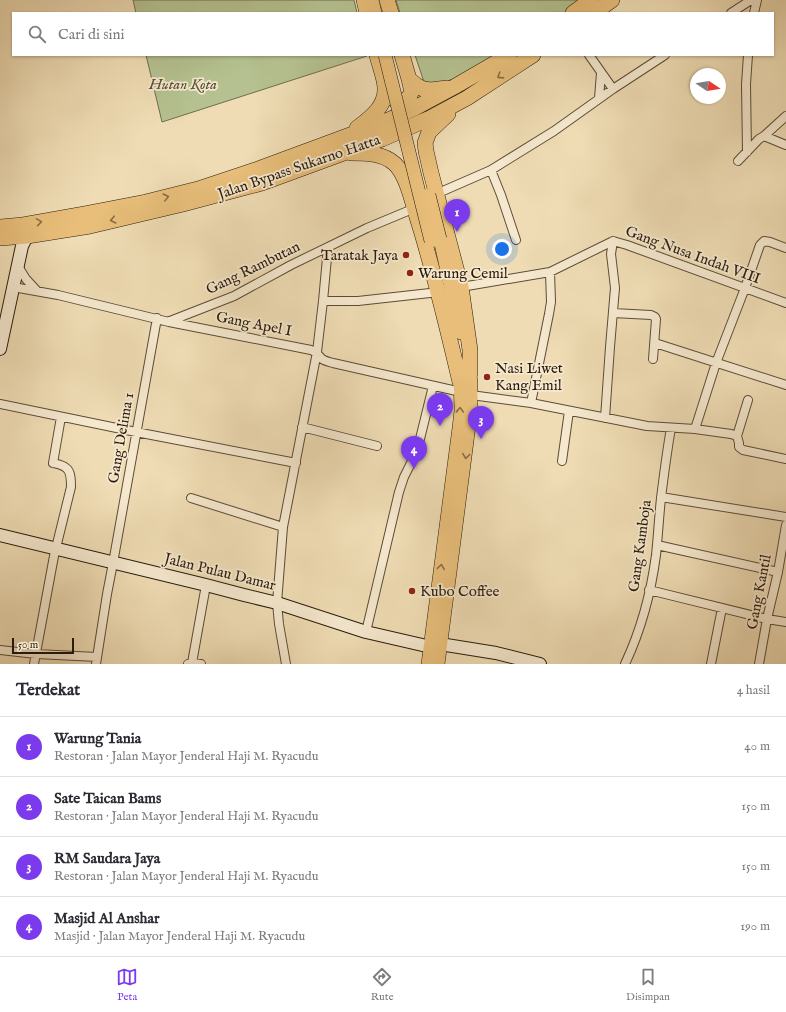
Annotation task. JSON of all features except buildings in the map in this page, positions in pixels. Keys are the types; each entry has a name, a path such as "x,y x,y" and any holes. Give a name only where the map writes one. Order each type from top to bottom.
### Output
{"highway":[{"path":"574,12 591,0"},
{"path":"595,12 612,0"},
{"path":"376,5 389,12"},
{"path":"377,56 385,88 395,100 404,101 411,94 411,89 402,56"},
{"name":"Jalan Bypass Sukarno Hatta","path":"0,227 23,225 146,202 198,189 258,169 377,125 454,87 507,56"},
{"name":"Jalan Bypass Sukarno Hatta","path":"0,238 27,236 90,226 183,204 262,183 382,139 407,128 467,98 530,56"},
{"path":"409,79 416,85 426,90 439,90 454,87"},
{"path":"344,138 375,113 383,101 385,88"},
{"path":"466,386 470,350 461,288 436,194 425,143 429,132 467,98"},
{"path":"426,152 420,144 414,142 407,145 403,152 402,162 466,386"},
{"path":"338,155 358,153 382,156 394,164 400,171 409,190"}],"main road":[{"path":"385,56 409,150 435,240"},
{"path":"394,56 435,240 457,353 466,386 461,411 435,646 428,664"},
{"path":"435,646 438,664"}],"street":[{"path":"733,12 751,0"},
{"path":"754,12 757,0"},
{"path":"590,56 613,88"},
{"path":"436,194 491,170 554,131 613,88 663,56"},
{"path":"747,152 746,84 748,56"},
{"path":"599,98 601,73"},
{"path":"738,161 759,139 786,116"},
{"path":"764,136 786,145"},
{"path":"491,170 502,195 516,240"},
{"name":"Gang Rambutan","path":"169,322 234,296 290,265 367,228 415,208"},
{"path":"0,349 2,327 22,246 27,236"},
{"path":"461,288 550,272 612,241"},
{"path":"605,418 615,288 611,254 612,241"},
{"name":"Gang Nusa Indah VIII","path":"612,241 627,245 786,303"},
{"path":"695,429 716,363 760,245 764,241 786,248"},
{"path":"286,664 276,603 283,527 317,352 328,247"},
{"path":"18,266 26,279 37,291"},
{"path":"531,404 551,302 550,272"},
{"name":"Gang Apel I","path":"13,287 58,294 169,322 311,350 317,352 320,357 333,364 433,386 466,386 531,404 646,426 695,429 737,436"},
{"path":"323,301 358,300 438,292"},
{"path":"613,313 653,316 656,319 654,359"},
{"name":"Gang Delima 1","path":"96,660 157,318"},
{"path":"655,343 786,385"},
{"path":"366,632 399,492 404,477 417,451 433,386"},
{"path":"748,400 737,436 739,447 743,450 786,459"},
{"path":"0,404 296,463"},
{"path":"562,460 569,411"},
{"path":"34,664 56,549 71,481 69,471 65,467 53,463 60,417"},
{"path":"302,426 377,446"},
{"name":"Gang Kamboja","path":"625,664 643,619 650,590 671,428"},
{"path":"661,497 786,516"},
{"path":"191,498 283,527"},
{"name":"Gang Kantil","path":"759,664 786,525"},
{"name":"Jalan Pulau Damar","path":"0,535 276,603 366,632 435,646 496,653 540,664"},
{"path":"657,545 778,572"},
{"path":"201,664 190,663 206,585"},
{"path":"650,590 767,619 786,622"},
{"path":"711,664 722,608"},
{"path":"0,650 96,660"}],"green space":[{"path":"133,0 354,0 357,12 136,12"},
{"path":"396,0 589,0 572,12 400,12"},
{"name":"Hutan Kota","path":"146,56 367,56 162,122"},
{"path":"415,56 506,56 461,78 425,85"}],"place":[{"name":"Warung Tania","path":"457,232"},
{"name":"Taratak Jaya","path":"406,255"},
{"name":"Warung Cemil","path":"410,273"},
{"name":"Nasi Liwet Kang Emil","path":"487,377"},
{"name":"Sate Taican Bams","path":"440,426"},
{"name":"RM Saudara Jaya","path":"481,439"},
{"name":"Masjid Al Anshar","path":"414,469"},
{"name":"Kubo Coffee","path":"412,591"}]}
